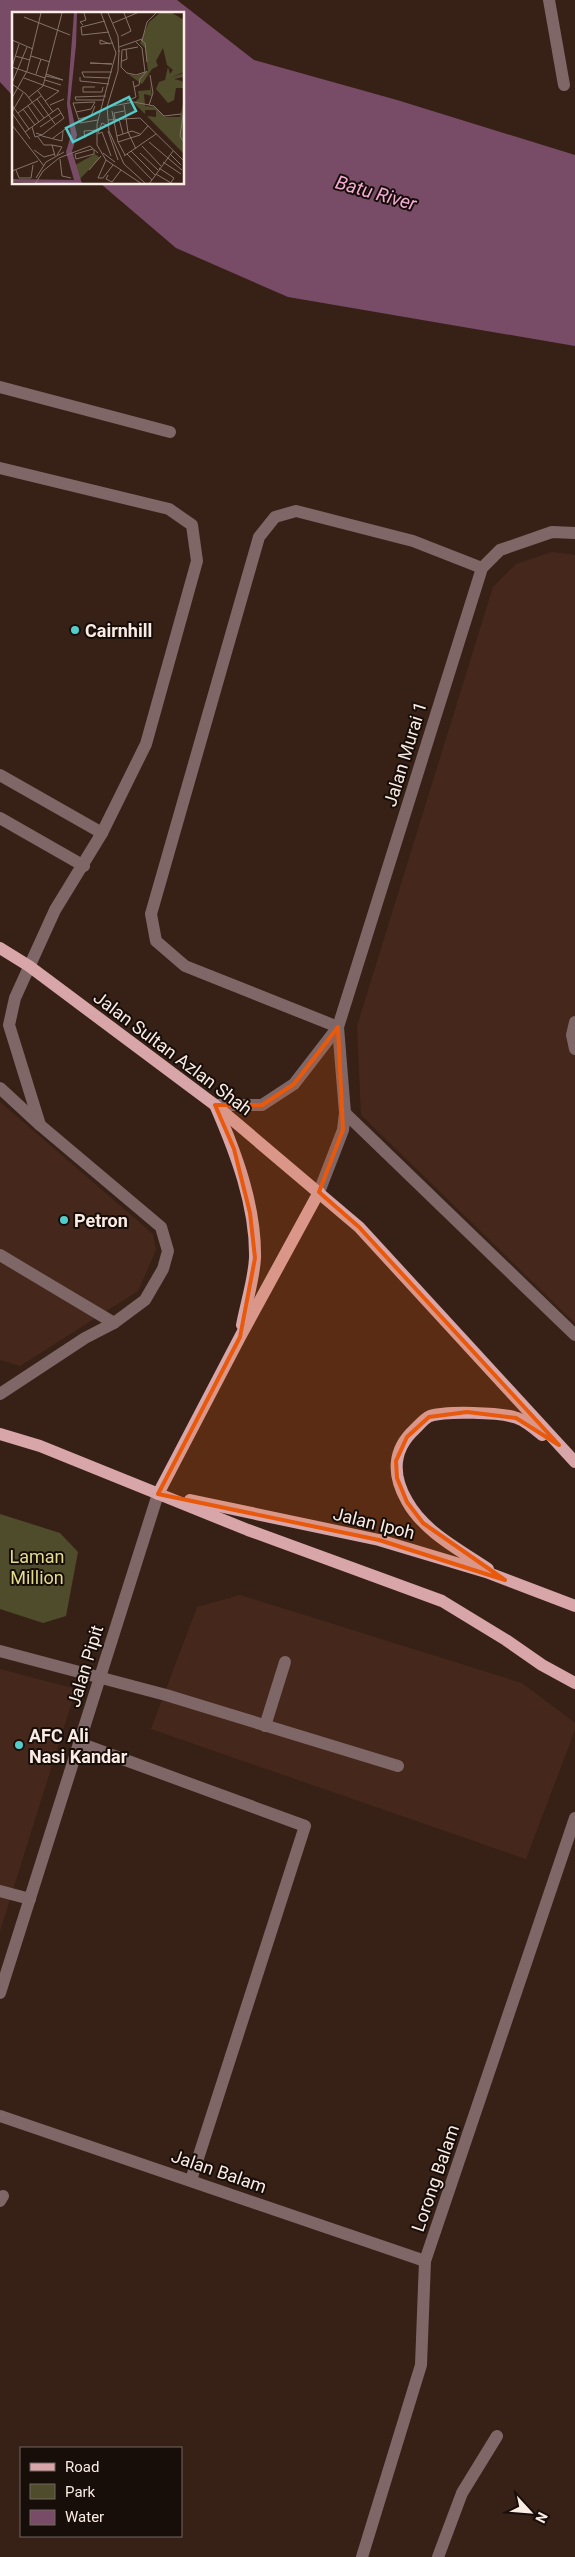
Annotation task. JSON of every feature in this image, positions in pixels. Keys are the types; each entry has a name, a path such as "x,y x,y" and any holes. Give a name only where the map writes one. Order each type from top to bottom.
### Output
{"main road":[{"name":"Jalan Sultan Azlan Shah","path":"0,948 30,966 215,1105 319,1192"},
{"path":"215,1105 234,1149 250,1213 255,1258 240,1337"},
{"path":"158,1494 319,1192 359,1227 575,1462"},
{"path":"505,1580 447,1542 423,1523 407,1502 397,1478 396,1461 407,1437 429,1416 467,1412 516,1418 559,1445"},
{"path":"0,1434 40,1446 248,1530 442,1601 506,1640 542,1665 575,1682"},
{"name":"Jalan Ipoh","path":"158,1494 379,1540 505,1580 575,1606"}],"street":[{"path":"549,0 564,85"},
{"path":"0,387 170,432"},
{"path":"0,468 169,509 192,525 196,561 146,744 84,866 55,910 16,998 9,1025 40,1125"},
{"path":"338,1027 185,966 156,941 151,914 259,537 275,517 296,511 413,540 482,568"},
{"name":"Jalan Murai 1","path":"215,1105 262,1105 294,1084 338,1027 482,568 500,550 552,532 575,533"},
{"path":"0,775 102,833"},
{"path":"0,818 84,866"},
{"path":"575,1022 572,1036 575,1049"},
{"name":"Jalan Murai 1","path":"319,1192 343,1130 345,1113 338,1027"},
{"path":"0,1088 40,1125 161,1227 168,1251 163,1269 145,1300 114,1323 85,1338 0,1394"},
{"path":"345,1113 575,1336"},
{"path":"0,1255 114,1323"},
{"name":"Jalan Pipit","path":"0,1993 158,1494"},
{"path":"0,1651 166,1694 398,1766"},
{"path":"265,1726 286,1662"},
{"path":"79,1743 305,1826 191,2180"},
{"name":"Lorong Balam","path":"362,2557 421,2365 426,2261 575,1818"},
{"path":"0,1891 30,1899"},
{"name":"Jalan Balam","path":"0,2116 426,2261"},
{"path":"438,2557 462,2493 497,2436"}],"highlighted area":[{"path":"338,1027 343,1130 319,1192 359,1227 559,1445 516,1418 467,1412 429,1417 407,1437 396,1461 397,1478 407,1502 423,1523 505,1580 379,1540 158,1494 240,1337 255,1258 250,1213 234,1149 215,1105 262,1105 294,1084"}],"shaded area":[{"path":"552,552 575,555 575,1323 361,1115 357,1026 493,587 516,564"},
{"path":"0,1102 153,1234 156,1250 138,1291 20,1366 0,1360"},
{"path":"240,1595 522,1683 575,1723 575,1730 526,1859 151,1729 197,1607"},
{"path":"0,1669 76,1689 0,1931"}],"green space":[{"name":"Laman Million","path":"0,1514 60,1533 78,1552 66,1616 43,1623 0,1609"}],"water":[{"name":"Batu River","path":"0,0 177,0 254,60 397,100 575,155 575,346 288,297 176,248 102,185 185,185 185,12 12,12 12,95 0,82"}],"place":[{"name":"Cairnhill","path":"75,630"},
{"name":"Petron","path":"64,1220"},
{"name":"AFC Ali Nasi Kandar","path":"19,1745"}]}
